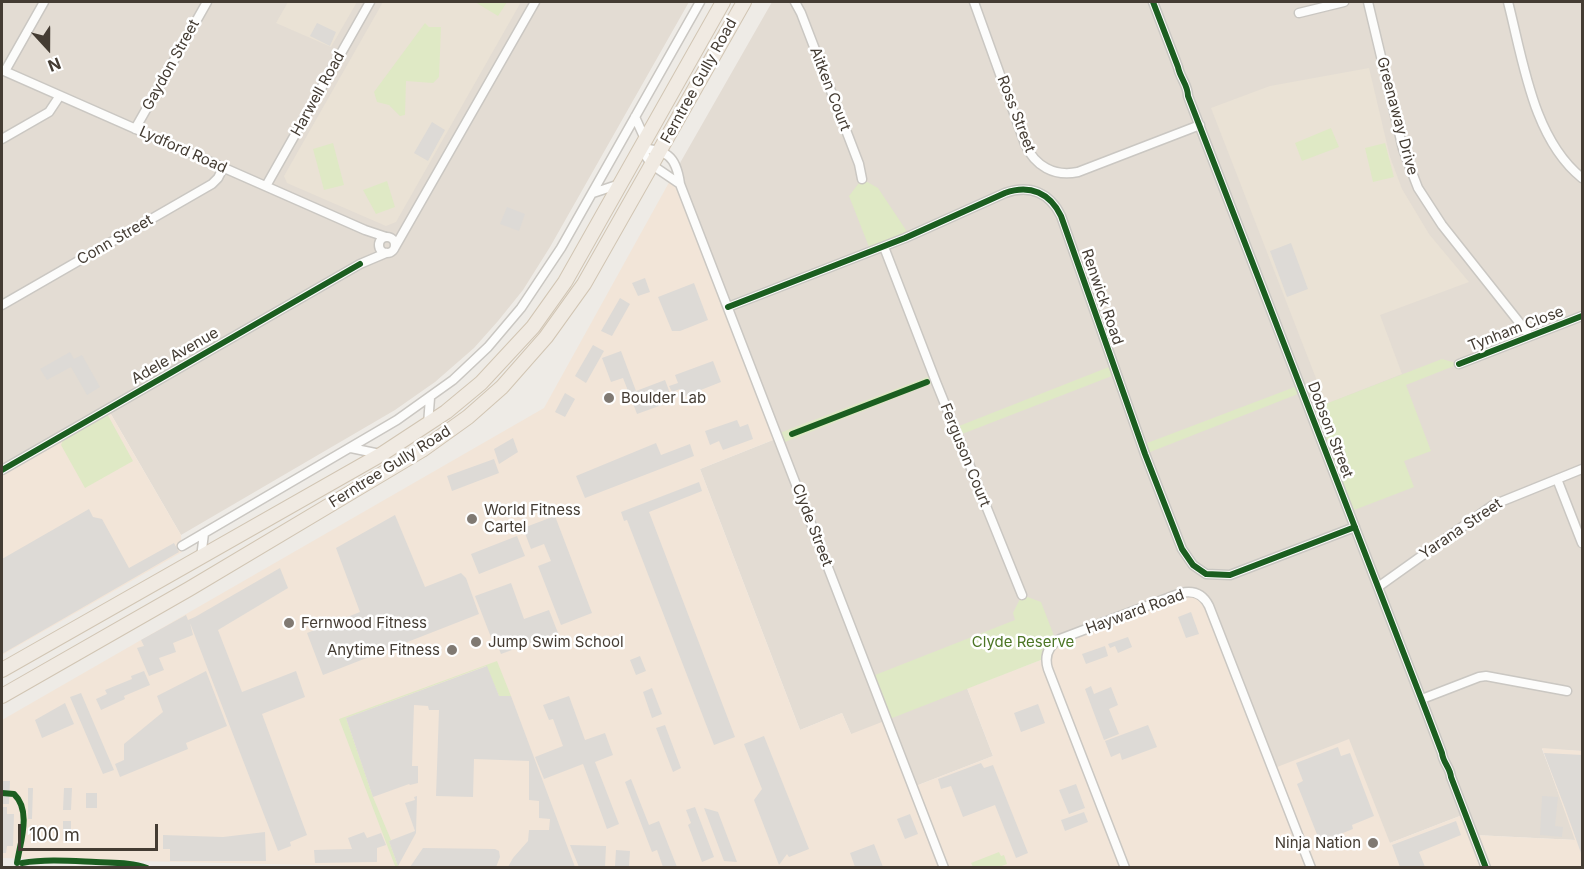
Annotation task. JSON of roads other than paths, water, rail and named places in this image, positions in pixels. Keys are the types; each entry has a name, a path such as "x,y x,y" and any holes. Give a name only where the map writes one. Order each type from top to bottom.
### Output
{"main road":[{"name":"Ferntree Gully Road","path":"2,670 382,454 428,425 481,383 533,327 565,282 723,2"},
{"name":"Ferntree Gully Road","path":"2,696 422,450 468,417 502,387 546,337 572,302 744,2"},
{"path":"257,526 266,543"}],"street":[{"path":"3,71 44,2"},
{"name":"Gaydon Street","path":"135,129 207,2"},
{"name":"Harwell Road","path":"266,186 370,2"},
{"name":"Adele Avenue","path":"2,470 360,264 393,252 535,2"},
{"path":"182,546 351,448 430,398 488,347 521,308 561,248 700,2"},
{"name":"Aitken Court","path":"795,2 859,164 862,179"},
{"name":"Ross Street","path":"974,2 1025,144 1035,161 1044,168 1064,174 1078,171 1200,125"},
{"name":"Dobson Street","path":"1153,2 1180,78 1188,88 1188,96 1422,699 1443,760 1450,768 1451,777 1486,867"},
{"path":"1299,13 1344,2"},
{"name":"Greenaway Drive","path":"1368,2 1403,149 1418,188 1442,225 1530,336"},
{"path":"1508,2 1542,123 1556,149 1571,169 1582,178"},
{"name":"Lydford Road","path":"3,71 365,230 384,241 381,250 386,253"},
{"path":"2,139 49,112 59,96"},
{"path":"636,117 642,143 652,165 680,184"},
{"path":"642,143 660,150"},
{"name":"Clyde Street","path":"660,150 671,159 678,172 680,184 944,867"},
{"name":"Conn Street","path":"2,305 212,184 223,168"},
{"path":"593,193 621,183"},
{"name":"Renwick Road","path":"728,307 884,247 1015,189 1028,189 1045,195 1061,216 1145,454 1182,549 1192,565 1206,574 1230,575 1355,527"},
{"name":"Adele Avenue","path":"360,264 384,241 410,223"},
{"path":"384,241 395,242 395,247"},
{"name":"Ferguson Court","path":"884,247 1022,596"},
{"name":"Tynham Close","path":"1459,364 1582,316"},
{"path":"428,425 430,398"},
{"path":"351,448 382,454"},
{"name":"Yarana Street","path":"1378,587 1493,505 1582,469"},
{"path":"1557,478 1582,543"},
{"path":"201,558 204,533"},
{"name":"Hayward Road","path":"1125,867 1048,669 1047,653 1052,645 1064,638 1181,593 1193,591 1203,596 1209,606 1311,867"},
{"path":"1422,699 1483,676 1567,691"}],"place":[{"name":"Boulder Lab","path":"609,398"},
{"name":"World Fitness Cartel","path":"472,519"},
{"name":"Fernwood Fitness","path":"289,623"},
{"name":"Jump Swim School","path":"476,642"},
{"name":"Anytime Fitness","path":"452,650"},
{"name":"Ninja Nation","path":"1373,843"}],"park label":[{"name":"Clyde Reserve","path":"1023,642"}]}
